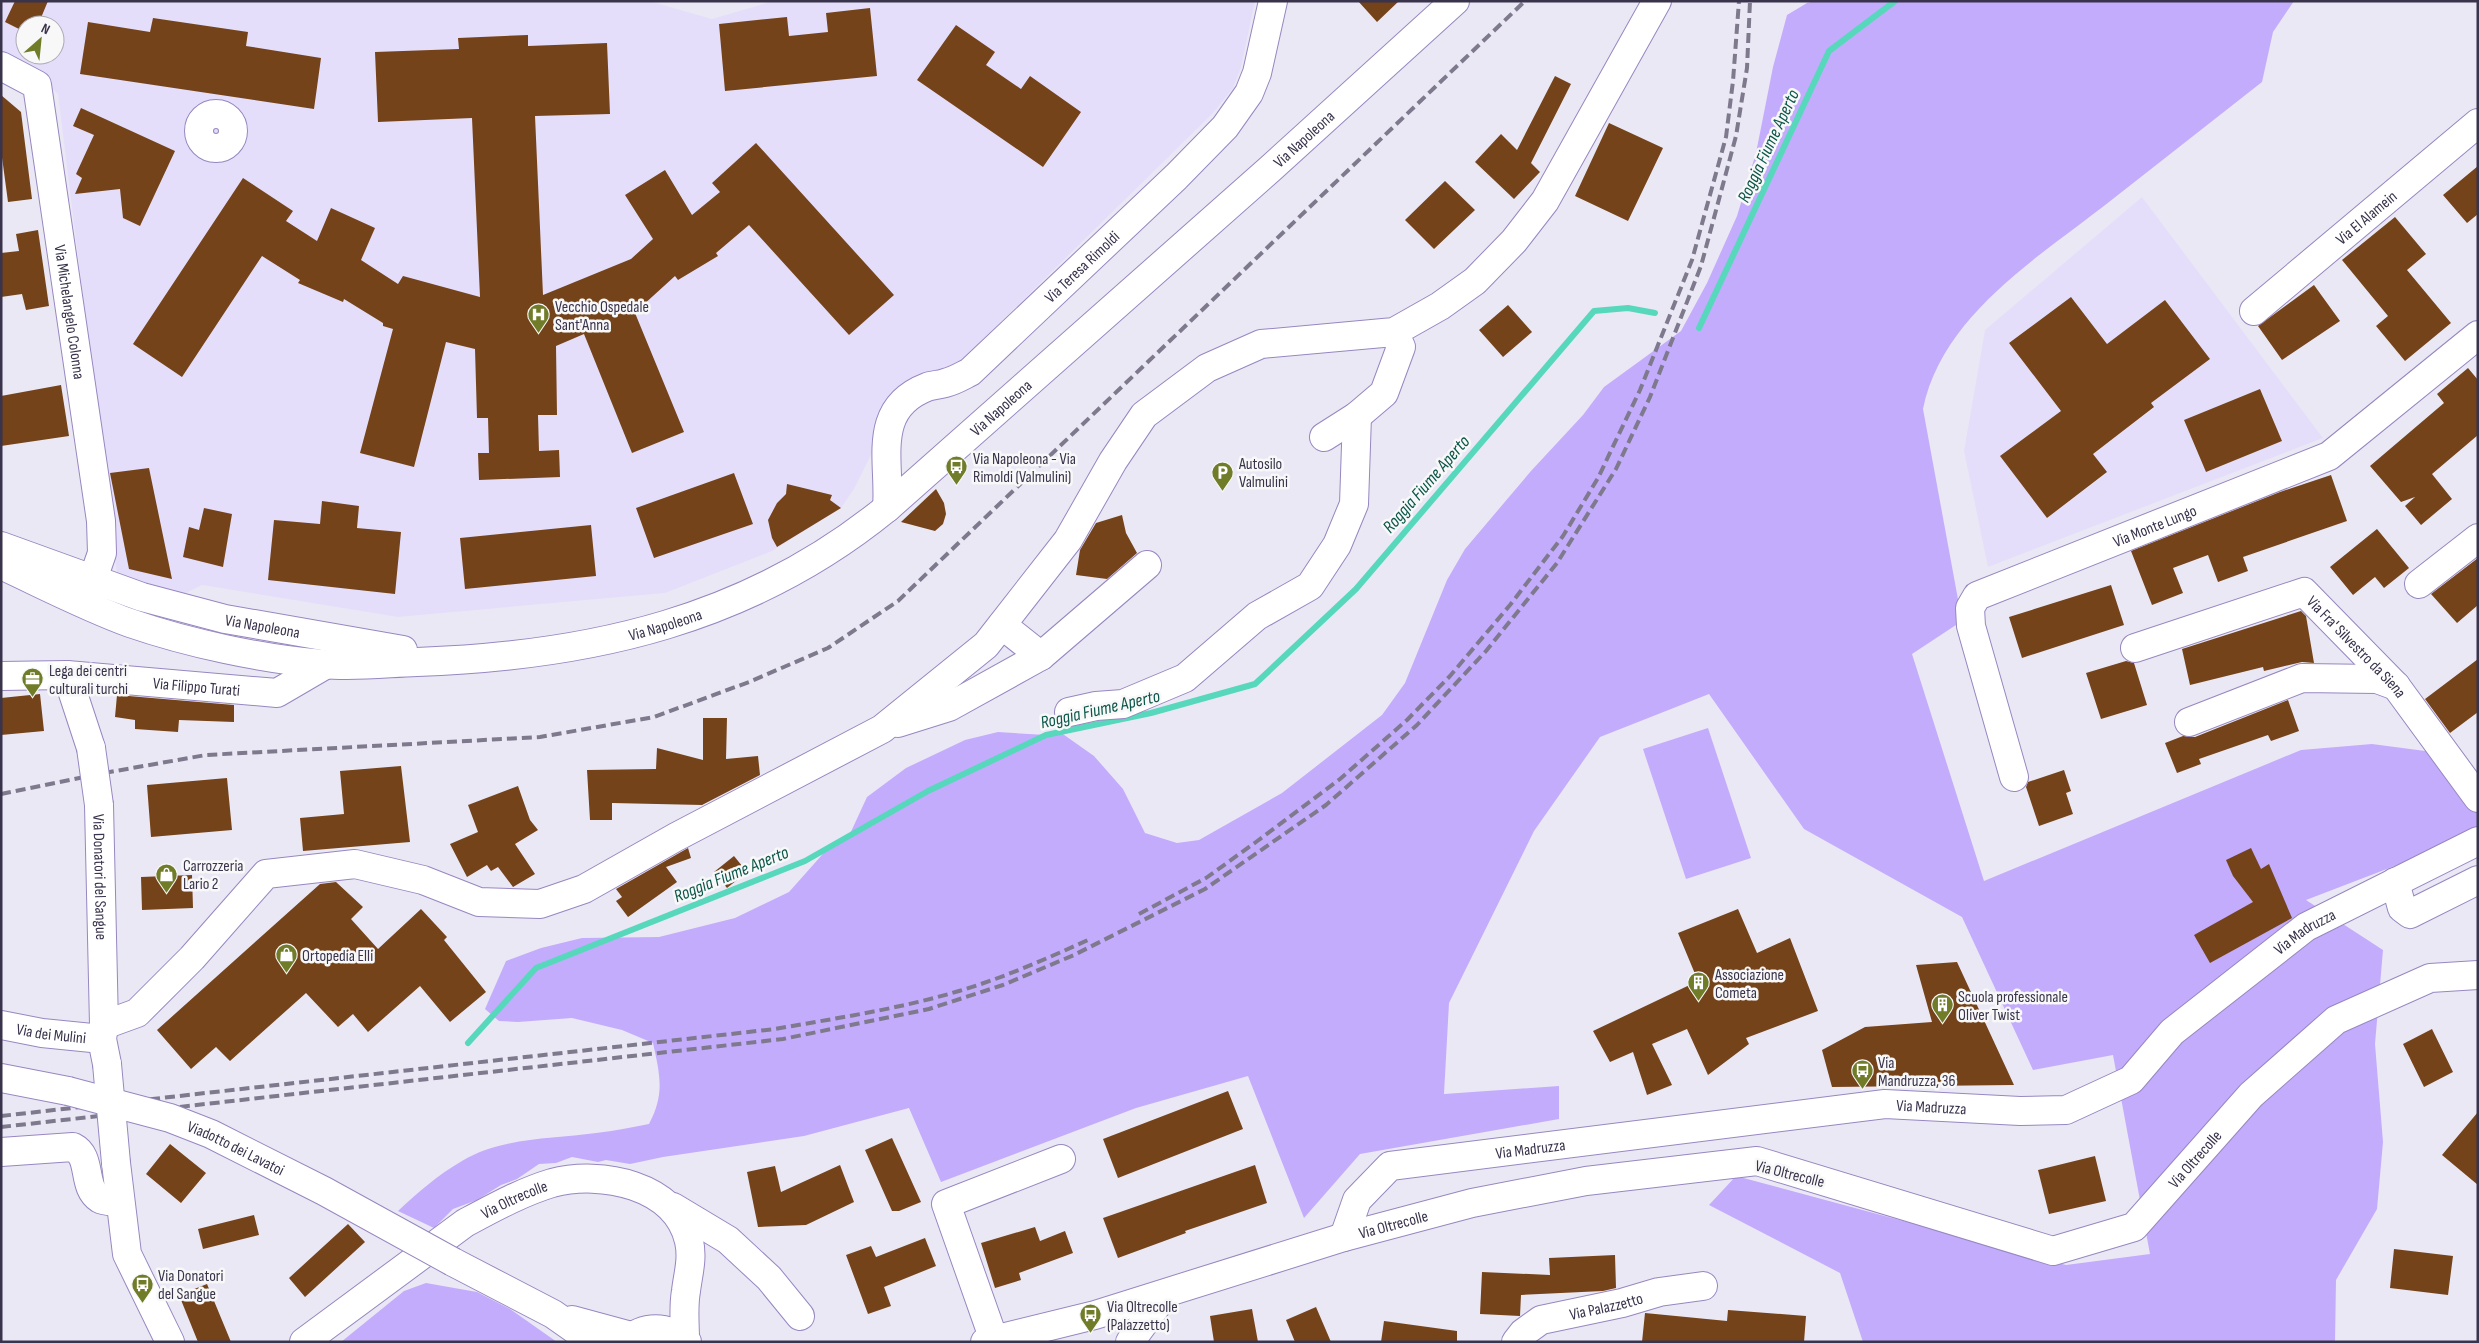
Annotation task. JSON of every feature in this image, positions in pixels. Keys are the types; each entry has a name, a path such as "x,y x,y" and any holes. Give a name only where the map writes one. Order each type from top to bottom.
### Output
{"street":[{"name":"Via Teresa Rimoldi","path":"887,508 889,489 885,454 887,436 891,420 900,406 927,387 947,383 970,372 1176,177 1225,127 1249,93 1257,72 1273,1"},
{"name":"Via Napoleona","path":"1,565 131,623 222,647 325,664 355,652 464,660 565,650 642,632 725,606 780,580 858,531 887,508 1270,169 1455,1"},
{"path":"882,728 986,645 1068,540 1114,461 1144,415 1207,368 1261,344 1394,332 1440,306 1475,281 1514,241 1545,202 1657,1"},
{"name":"Via Michelangelo Colonna","path":"1,66 37,85 101,521 102,554 93,579"},
{"name":"Via El Alamein","path":"2254,311 2478,123"},
{"path":"1324,438 1357,416 1384,393 1401,347 1394,332"},
{"name":"Via Monte Lungo","path":"2014,777 1971,626 1970,608 1977,596 2329,456 2478,335"},
{"path":"1069,712 1096,706 1123,704 1185,678 1257,616 1310,586 1337,545 1354,504 1357,416"},
{"path":"2419,584 2478,538"},
{"name":"Via Napoleona","path":"1,546 142,597 225,618 464,660"},
{"path":"104,1043 192,958 266,874 355,864 423,880 480,902 540,904 584,889 676,837 882,728 949,707 1041,656 1147,565"},
{"name":"Via Napoleona","path":"37,582 93,579"},
{"name":"Via Fra' Silvestro da Siena","path":"2135,648 2304,592 2396,686 2478,798"},
{"path":"1002,625 1041,656"},
{"name":"Via Filippo Turati","path":"1,676 67,675 277,693 325,664"},
{"name":"Via Donatori del Sangue","path":"67,675 92,748 99,806 104,1043 127,1254 170,1342"},
{"path":"2189,722 2302,678 2377,679 2396,686"},
{"name":"Via Madruzza","path":"1344,1237 1357,1200 1390,1166 1885,1104 2020,1111 2066,1110 2131,1080 2172,1032 2306,927 2478,841"},
{"path":"2395,882 2402,908 2410,914 2478,880"},
{"name":"Via Oltrecolle","path":"989,1341 1094,1315 1344,1237 1472,1203 1586,1181 1757,1161 2054,1251 2134,1227 2251,1095 2336,1020 2430,978 2478,975"},
{"name":"Via dei Mulini","path":"1,1025 104,1043"},
{"name":"Viadotto dei Lavatoi","path":"1,1078 68,1091 170,1118 211,1134 324,1191 453,1262 554,1314"},
{"path":"1,1152 72,1147 84,1157 94,1192 101,1200 120,1202"},
{"path":"989,1341 946,1204 1061,1159"},
{"name":"Via Oltrecolle","path":"304,1342 465,1223 520,1196 552,1183 587,1179 636,1187 663,1201 677,1216 689,1241 691,1265 686,1291 686,1341"},
{"path":"663,1201 728,1240 770,1278 800,1316"},
{"name":"Via Palazzetto","path":"1516,1342 1523,1333 1541,1320 1622,1303 1659,1292 1703,1286"},
{"name":"Via Oltrecolle","path":"637,1336 670,1314 686,1291"},
{"path":"1130,1342 1164,1294"},
{"path":"554,1314 637,1336 672,1332 686,1341"},
{"path":"554,1314 593,1342"}],"shaded area":[{"name":"Vecchio Ospedale Sant'Anna","path":"1,1 649,1 712,19 773,1 1255,1 1241,67 1233,88 1213,113 960,362 873,451 854,489 841,508 772,551 665,593 398,617 202,585 180,596 117,574 58,94 44,81 1,61"},
{"path":"1815,1 2294,1 2273,32 2262,82 2024,267 1972,317 1950,345 1934,375 1923,409 1962,621 1912,654 1984,881 2301,750 2372,744 2448,754 2478,812 2478,834 2306,900 2383,950 2375,1044 2383,1142 2377,1209 2336,1280 2335,1342 1863,1342 1840,1273 1709,1205 1736,1176 2066,1265 2150,1254 2113,1055 2033,1070 1962,917 1804,829 1709,694 1600,737 1534,831 1449,1003 1444,1094 1559,1086 1559,1119 1360,1154 1304,1218 1248,1076 1136,1108 941,1182 909,1108 804,1136 663,1157 630,1164 606,1160 598,1162 572,1157 556,1163 539,1164 517,1179 501,1185 477,1200 453,1209 434,1228 398,1211 453,1166 477,1153 510,1143 603,1132 649,1124 654,1113 660,1084 653,1043 622,1030 572,1018 518,1022 499,1021 485,1009 506,961 541,948 582,938 659,937 735,918 789,892 829,847 849,836 867,797 906,768 965,740 998,732 1046,735 1060,732 1094,756 1123,789 1145,833 1177,843 1199,840 1282,793 1382,715 1405,683 1447,580 1465,549 1531,471 1583,415 1604,387 1681,331 1707,283 1737,216 1756,153 1773,67 1787,15 1807,3"},
{"path":"2142,197 2323,438 1988,567 1964,451 1985,330","holes":["2071,297 2107,344 2165,300 2210,359 2151,403 2154,408 2093,454 2107,473 2047,518 2001,456 2061,411 2009,343","2260,389 2282,441 2206,472 2184,420"]},
{"path":"1708,728 1751,858 1686,879 1643,749"},
{"path":"426,1283 477,1292 510,1309 557,1342 341,1342 404,1291"}],"building":[{"path":"15,1 48,1 42,15 15,15 15,27 5,22"},
{"path":"1358,1 1399,1 1377,22"},
{"path":"870,8 877,76 725,91 719,24 787,17 789,36 828,32 826,13"},
{"path":"153,18 248,32 246,46 321,58 314,109 80,74 88,22 150,32"},
{"path":"956,25 995,52 986,65 1021,89 1030,76 1081,112 1043,167 917,80"},
{"path":"528,35 528,46 607,43 610,114 535,116 543,295 631,259 653,239 625,195 665,170 692,215 720,192 712,183 756,143 894,295 849,335 749,225 716,253 718,256 678,280 675,276 642,306 644,309 635,313 684,432 632,453 584,334 556,346 557,415 538,415 539,451 559,450 560,477 479,480 478,453 489,453 488,418 477,418 475,349 446,342 414,467 360,453 393,329 383,326 383,323 344,299 343,302 298,283 300,280 262,256 182,377 133,344 243,178 293,211 286,221 317,241 331,208 375,228 361,260 398,284 403,276 480,297 472,118 378,122 375,52 459,49 458,38"},
{"path":"1555,76 1571,84 1531,163 1540,172 1514,199 1475,162 1501,134 1517,150"},
{"path":"1,95 21,112 32,199 8,202 1,150"},
{"path":"81,108 175,151 140,226 123,218 120,189 75,194 82,178 76,174 94,135 73,126"},
{"path":"1609,123 1663,148 1628,221 1575,196"},
{"path":"2478,166 2478,214 2467,223 2443,195"},
{"path":"1445,181 1475,210 1434,249 1405,220"},
{"path":"2395,217 2426,254 2407,270 2451,323 2405,361 2376,326 2388,316 2342,260"},
{"path":"38,230 49,306 26,310 22,294 1,297 1,253 19,251 16,234"},
{"path":"2314,285 2340,321 2282,360 2258,326"},
{"path":"2071,297 2107,344 2165,300 2210,359 2151,403 2154,407 2093,454 2107,472 2047,518 2000,456 2061,411 2009,343"},
{"path":"1508,305 1532,332 1503,357 1479,330"},
{"path":"2468,368 2478,380 2478,435 2432,474 2452,499 2421,525 2405,506 2415,497 2401,502 2370,466 2444,403 2437,394"},
{"path":"61,385 69,436 1,446 1,396"},
{"path":"2260,389 2282,441 2206,472 2184,420"},
{"path":"149,468 172,579 129,569 110,473"},
{"path":"734,473 753,524 654,558 636,508"},
{"path":"2331,475 2347,521 2243,557 2248,571 2218,582 2208,555 2173,568 2183,593 2152,605 2131,551 2280,492"},
{"path":"787,484 832,495 830,500 841,508 777,547 772,538 768,520 777,503 786,494"},
{"path":"936,489 944,503 946,514 943,524 935,531 901,522"},
{"path":"322,501 359,506 357,528 401,532 395,594 268,580 274,520 320,524"},
{"path":"204,508 232,514 223,567 183,557 189,527 199,530"},
{"path":"1122,515 1126,533 1137,553 1107,579 1076,575 1080,550 1096,523"},
{"path":"591,525 596,576 465,589 460,538"},
{"path":"2377,529 2409,568 2384,588 2375,577 2353,595 2330,567"},
{"path":"2478,558 2478,605 2457,623 2431,594"},
{"path":"2111,585 2124,625 2022,658 2009,617"},
{"path":"2301,611 2306,616 2314,663 2302,662 2264,671 2263,667 2190,685 2182,649"},
{"path":"2478,659 2478,712 2450,733 2425,699"},
{"path":"2126,661 2134,663 2147,705 2101,719 2086,673"},
{"path":"40,694 44,731 1,735 1,698"},
{"path":"117,695 234,705 234,722 179,720 178,732 135,729 135,720 115,717"},
{"path":"2288,700 2299,731 2271,741 2268,735 2199,759 2201,764 2177,773 2165,743 2183,736 2195,737"},
{"path":"703,718 727,718 726,759 758,756 760,775 702,805 612,803 612,820 590,820 587,770 656,769 657,748 703,760"},
{"path":"401,766 410,842 303,851 300,818 344,814 340,771"},
{"path":"2064,770 2071,791 2066,793 2073,814 2039,826 2026,787 2028,782"},
{"path":"227,778 232,830 151,837 147,785"},
{"path":"518,786 530,820 538,830 515,844 535,874 513,887 498,867 491,871 487,865 467,877 450,844 478,832 468,805"},
{"path":"688,848 691,858 666,867 677,882 628,917 616,901 622,897 616,889"},
{"path":"2251,848 2261,869 2269,864 2292,918 2210,963 2194,935 2253,902 2233,876 2226,860"},
{"path":"734,856 747,872 727,888 714,872"},
{"name":"Carrozzeria Lario 2","path":"192,875 193,908 142,910 141,877"},
{"name":"Ortopedia Elli","path":"336,882 363,907 351,919 378,949 421,909 447,937 444,940 486,992 450,1022 420,986 368,1032 353,1014 338,1027 306,993 230,1061 216,1047 191,1069 157,1030 320,884"},
{"name":"Associazione Cometa","path":"1738,909 1757,953 1790,938 1818,1011 1746,1038 1749,1044 1708,1075 1687,1029 1652,1044 1672,1085 1647,1095 1633,1052 1610,1062 1593,1031 1698,981 1678,933"},
{"name":"Scuola professionale Oliver Twist","path":"1957,962 2014,1085 1832,1087 1822,1050 1865,1027 1932,1022 1916,965"},
{"path":"2432,1029 2453,1072 2424,1087 2403,1044"},
{"path":"1228,1091 1243,1129 1118,1178 1103,1139"},
{"path":"2478,1112 2478,1185 2442,1155"},
{"path":"892,1138 921,1202 899,1211 892,1211 865,1150"},
{"path":"170,1144 206,1173 181,1203 146,1174"},
{"path":"2095,1156 2106,1201 2049,1214 2038,1170"},
{"path":"840,1165 854,1202 806,1225 758,1227 747,1172 775,1166 781,1192"},
{"path":"1255,1165 1267,1203 1185,1231 1186,1233 1118,1258 1103,1218"},
{"path":"254,1215 259,1235 203,1249 198,1229"},
{"path":"348,1224 365,1242 305,1297 289,1278"},
{"path":"1035,1227 1040,1241 1065,1231 1073,1253 1019,1273 1021,1280 995,1288 981,1243"},
{"path":"925,1238 936,1266 884,1287 891,1306 868,1314 846,1255 871,1246 876,1257"},
{"path":"2394,1249 2453,1256 2448,1295 2390,1288"},
{"path":"1615,1255 1616,1288 1603,1291 1521,1295 1520,1316 1480,1314 1482,1272 1550,1275 1549,1258"},
{"path":"207,1284 231,1342 198,1342 179,1295"},
{"path":"1316,1307 1331,1342 1295,1342 1286,1320"},
{"path":"1252,1309 1258,1342 1214,1342 1210,1316"},
{"path":"1728,1310 1806,1316 1804,1342 1642,1342 1645,1313 1727,1321"},
{"path":"1384,1321 1457,1331 1457,1342 1381,1342"}],"waterway":[{"name":"Roggia Fiume Aperto","path":"1699,328 1829,51 1895,1"},
{"name":"Roggia Fiume Aperto","path":"468,1043 536,968 805,861 928,791 1046,735 1151,713 1255,684 1356,589 1594,311 1628,308 1655,313"}],"railway":[{"path":"1,794 206,755 540,737 654,717 749,682 828,648 898,601 1525,1"},
{"path":"1139,914 1206,878 1256,842 1340,779 1407,720 1450,676 1510,605 1563,536 1598,478 1640,390 1692,260 1726,137 1733,81 1739,1"},
{"path":"1,1127 783,1039 929,1009 1003,985 1074,955 1205,889 1326,805 1417,725 1486,651 1557,563 1616,469 1650,397 1701,266 1736,136 1747,68 1750,1"},
{"path":"1,1116 775,1029 891,1008 959,991 1008,974 1088,940"}],"place":[{"name":"Vecchio Ospedale Sant'Anna","path":"539,334"},
{"name":"Via Napoleona - Via Rimoldi (Valmulini)","path":"957,486"},
{"name":"Autosilo Valmulini","path":"1223,491"},
{"name":"Lega dei centri culturali turchi","path":"33,698"},
{"name":"Carrozzeria Lario 2","path":"167,893"},
{"name":"Ortopedia Elli","path":"286,974"},
{"name":"Associazione Cometa","path":"1699,1002"},
{"name":"Scuola professionale Oliver Twist","path":"1942,1024"},
{"name":"Via Mandruzza, 36","path":"1862,1090"},
{"name":"Via Donatori del Sangue","path":"142,1303"},
{"name":"Via Oltrecolle (Palazzetto)","path":"1091,1334"}]}
